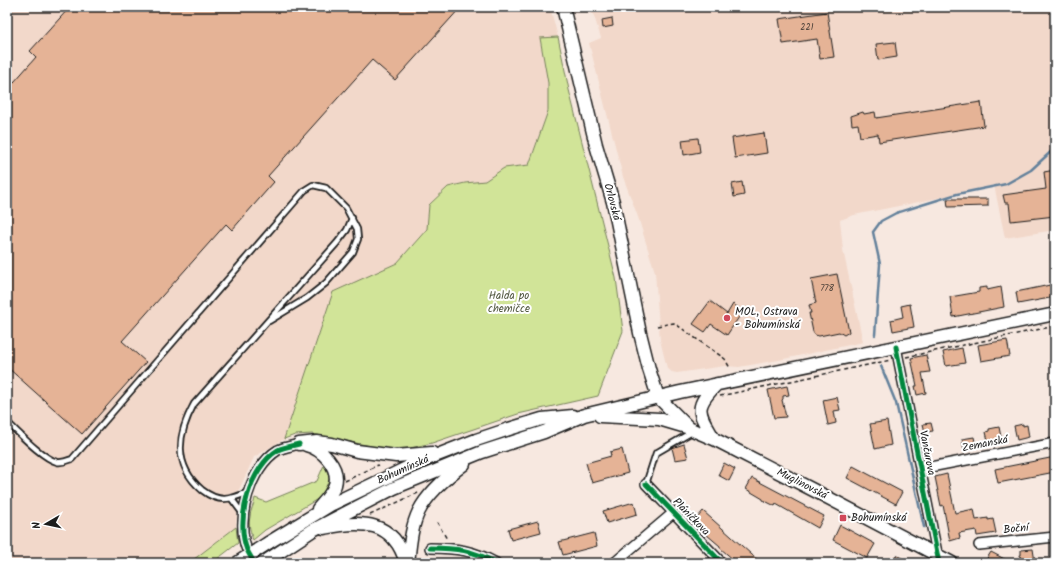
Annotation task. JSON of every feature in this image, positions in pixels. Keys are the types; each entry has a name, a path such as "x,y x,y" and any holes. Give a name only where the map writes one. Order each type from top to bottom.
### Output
{"main road":[{"name":"Orlovská","path":"563,7 596,145 614,209 640,333 658,397"},
{"name":"Bohumínská","path":"263,563 313,530 394,488 482,452 544,432 584,415 717,384 897,353 1055,314"},
{"path":"714,439 703,420 700,406 704,397 717,384"},
{"name":"Muglinovská","path":"658,397 692,429 714,439 938,559 952,563"},
{"name":"Bohumínská","path":"237,563 299,523 367,486 447,451 542,418 584,415"},
{"path":"584,415 659,419 692,429"},
{"path":"299,444 317,442 332,444 357,451 396,456 447,451"},
{"path":"299,444 321,451 330,462 334,471 335,480 335,486 331,493 317,509 299,523"},
{"path":"407,563 411,538 419,511 437,487 450,474 482,452"},
{"path":"313,530 354,523 369,524 384,531 394,539 402,550 407,563"}],"street":[{"name":"Vančurova","path":"897,353 938,559"},
{"name":"Zemanská","path":"920,469 1055,443"},
{"path":"254,563 247,549 244,534 243,514 248,492 256,475 268,459 278,450 299,444"},
{"name":"Pláničkova","path":"646,484 722,563"},
{"path":"614,563 673,513"},
{"name":"Boční","path":"980,545 1055,537"},
{"path":"430,548 468,550 486,557 496,563"}],"lane":[{"path":"7,422 46,458 57,462 64,462 72,459 305,190 313,185 326,188 346,208 357,229 358,239 353,252 326,283 307,298 268,321"},
{"path":"248,492 223,499 210,496 199,487 190,476 182,462 180,444 186,420 194,404 348,230 352,218"},
{"path":"646,484 656,453 692,429"},
{"path":"231,498 243,514"}],"path":[{"path":"657,326 674,323 725,359 730,368"},
{"path":"716,397 897,353 1055,326"},
{"path":"335,486 396,456"},
{"path":"354,523 419,493"},
{"path":"437,522 452,548"}],"shaded area":[{"path":"7,7 550,7 558,37 540,39 548,83 548,111 529,165 504,168 485,181 465,183 448,187 429,205 427,229 397,263 334,292 284,439 254,457 239,490 236,527 189,563 7,563"},
{"path":"588,7 1055,7 1055,230 1005,238 994,185 968,192 854,215 840,220 843,250 863,342 739,367 725,366 677,373 672,372 667,368 660,340 655,272 638,217 623,177 589,43 601,38 594,16"}],"green space":[{"name":"Halda po chemičce","path":"558,37 569,90 616,278 623,331 598,396 518,414 432,443 410,448 385,449 312,434 295,435 284,439 333,292 397,263 427,229 429,205 448,187 465,183 485,181 504,168 529,165 548,111 548,83 540,38"},
{"path":"324,465 328,473 329,480 321,497 265,530 253,540 249,520 255,498 266,502 317,481"},
{"path":"236,527 238,543 212,563 189,563"}],"building":[{"path":"70,7 461,7 395,80 372,60 268,176 274,182 232,230 226,224 122,341 146,362 82,434 7,367 7,90 36,57 30,51"},
{"path":"827,12 834,57 820,59 817,39 783,44 779,19"},
{"path":"612,18 613,26 603,28 602,20"},
{"path":"895,42 897,57 878,60 876,44"},
{"path":"981,102 984,126 879,142 878,134 860,137 858,124 852,125 851,116 863,112 864,114 875,112 876,118"},
{"path":"764,133 767,153 735,158 732,138"},
{"path":"698,138 700,152 684,155 682,140"},
{"path":"1055,170 1055,216 1011,221 1009,203 1005,203 1003,195 1046,189 1044,172"},
{"path":"742,182 744,195 734,197 732,184"},
{"path":"947,199 988,199 988,206 948,207"},
{"path":"837,274 849,332 844,335 839,332 819,336 815,335 809,313 811,313 809,305 816,303 811,279"},
{"path":"1055,284 1055,297 1018,304 1016,292"},
{"path":"987,287 987,290 1001,287 1004,307 953,317 950,297 979,292 979,288"},
{"path":"710,301 727,314 733,304 743,311 727,335 711,324 705,332 693,324"},
{"path":"910,304 914,327 893,331 891,320 903,317 901,306"},
{"path":"1007,340 1010,356 981,361 978,345"},
{"path":"962,348 965,363 946,366 943,352"},
{"path":"926,355 930,372 922,373 926,393 917,395 915,386 917,386 911,358"},
{"path":"787,386 789,395 783,396 782,400 786,417 774,418 768,390"},
{"path":"837,397 840,410 834,411 836,423 828,425 823,400"},
{"path":"887,421 891,445 875,449 870,424"},
{"path":"931,423 933,431 925,432 923,424"},
{"path":"1023,424 1023,426 1027,425 1029,437 1017,440 1014,426"},
{"path":"999,427 1002,442 989,445 986,432 989,431 989,429"},
{"path":"974,437 976,447 964,450 962,439"},
{"path":"684,444 688,458 675,460 672,448"},
{"path":"622,449 628,473 592,483 586,463 611,456 610,452"},
{"path":"1055,457 1055,472 998,483 995,469"},
{"path":"724,463 735,469 729,481 718,475"},
{"path":"853,466 902,492 896,504 847,478"},
{"path":"947,474 955,513 974,509 976,520 988,518 988,520 993,519 996,533 977,536 976,530 959,533 960,538 950,541 943,505 941,506 935,477"},
{"path":"752,478 824,516 818,528 776,504 775,506 763,500 746,489"},
{"path":"634,502 637,514 607,523 603,511"},
{"path":"703,511 761,563 739,563 720,548 720,546 693,523"},
{"path":"538,521 541,532 511,540 508,529"},
{"path":"840,525 875,544 867,558 833,540"},
{"path":"594,533 597,546 563,555 559,542"},
{"path":"1033,549 1035,562 1021,563 1021,550"},
{"path":"991,552 1012,563 984,563"},
{"path":"896,555 911,563 892,563"}],"waterway":[{"path":"875,335 880,264 873,232 881,221 896,213 957,194 1006,184 1031,170 1055,148"},
{"path":"881,366 896,403 924,527"}],"cycle path":[{"path":"896,347 939,563"},
{"path":"254,563 247,550 243,524 244,510 253,481 268,458 278,450 299,444"},
{"path":"646,484 722,563"},
{"path":"430,548 464,551 480,555 496,563"}],"place":[{"name":"MOL, Ostrava - Bohumínská","path":"727,318"},
{"name":"Bohumínská","path":"843,518"}]}
